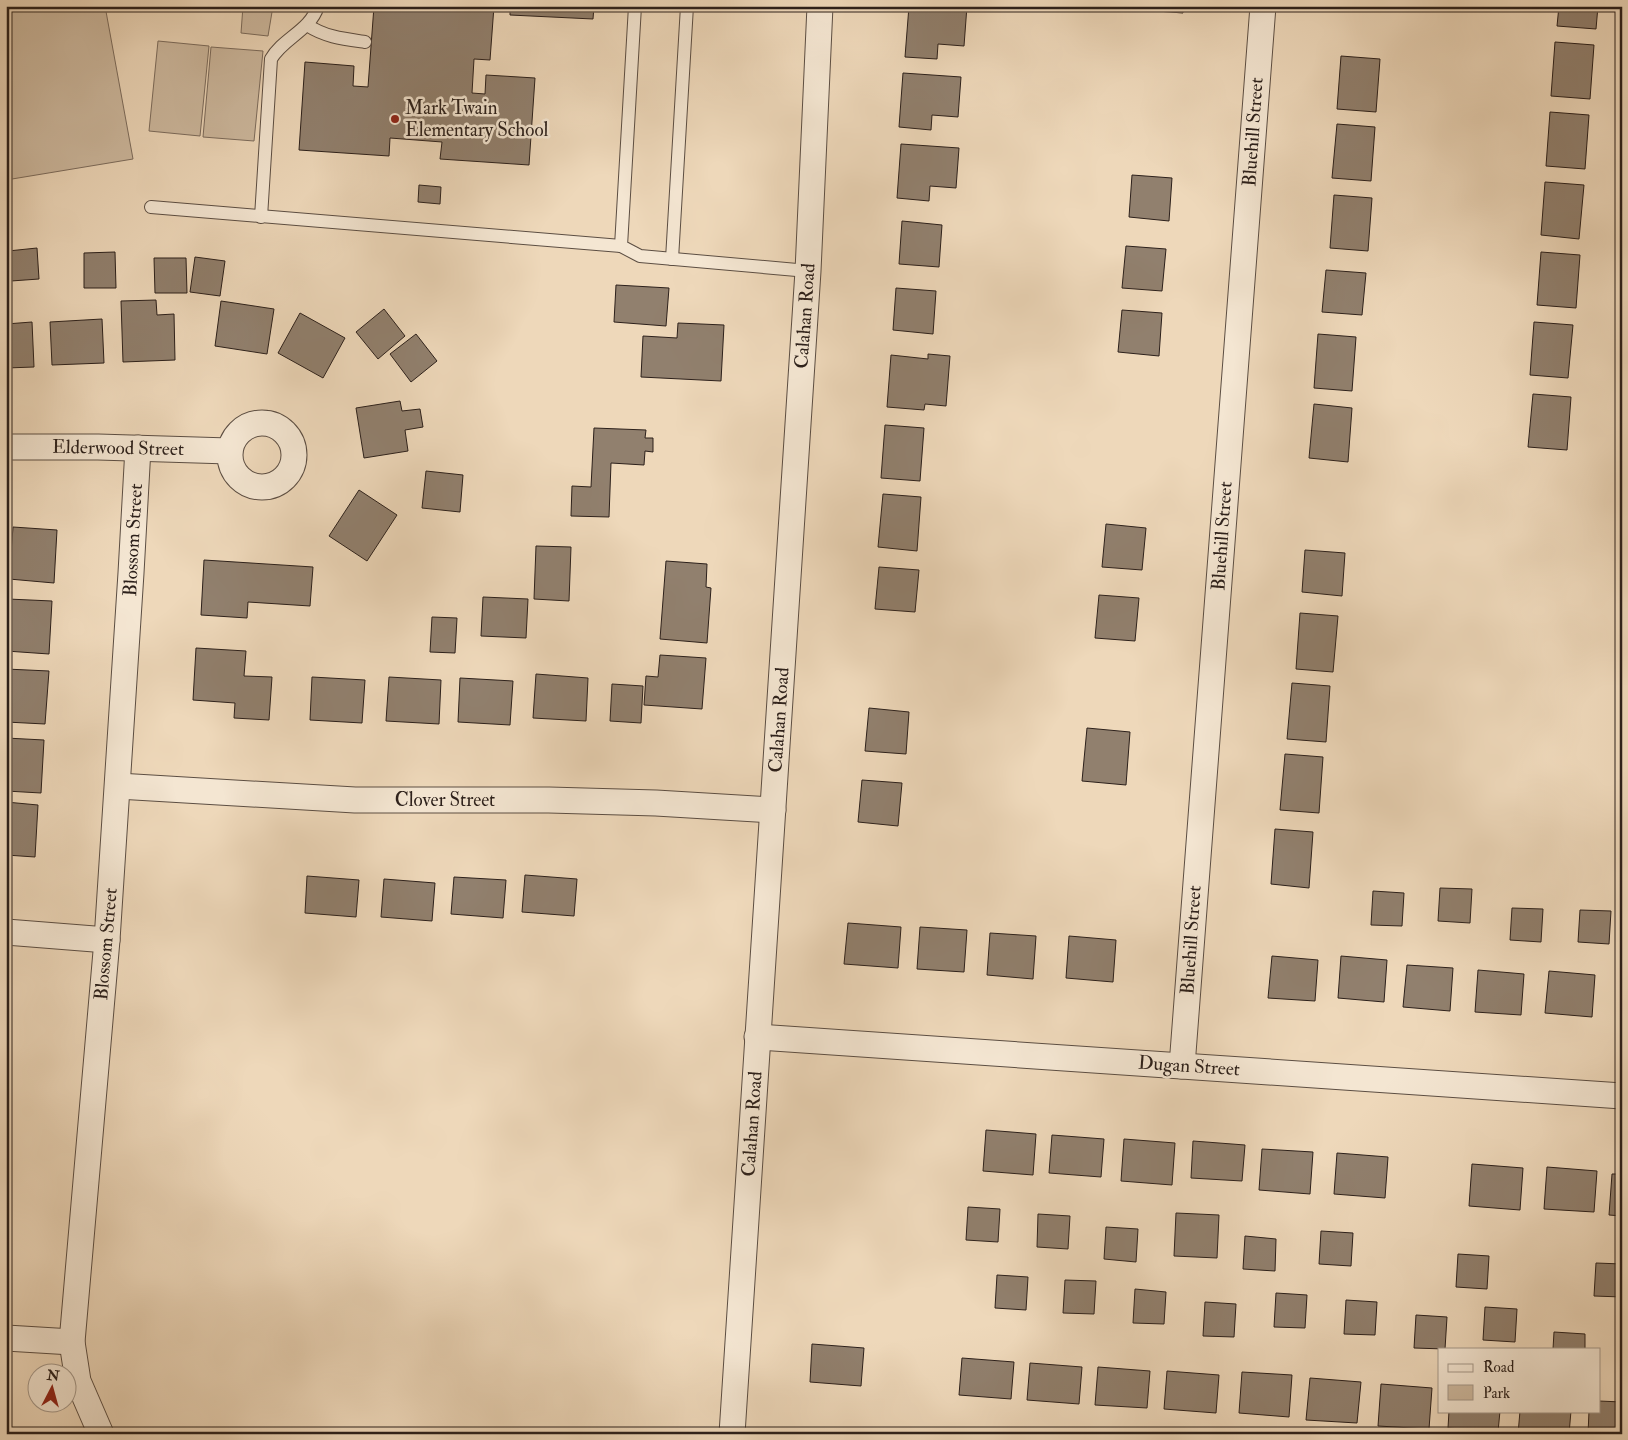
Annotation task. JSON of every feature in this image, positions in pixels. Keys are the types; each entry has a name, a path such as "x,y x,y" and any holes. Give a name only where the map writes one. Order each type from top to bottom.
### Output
{"street":[{"name":"Calahan Road","path":"732,1434 808,271 820,6"},
{"name":"Bluehill Street","path":"1182,1066 1263,6"},
{"name":"Elderwood Street","path":"6,447 229,451"},
{"name":"Blossom Street","path":"101,1434 78,1381 72,1342 107,940 138,448"},
{"name":"Clover Street","path":"118,786 355,800 549,800 656,803 773,810"},
{"path":"6,932 107,940"},
{"name":"Dugan Street","path":"757,1037 1622,1096"},
{"path":"6,1338 72,1342"}],"lane":[{"path":"261,217 271,59 276,51 315,16 318,6"},
{"path":"621,246 635,6"},
{"path":"672,259 687,6"},
{"path":"307,25 318,32 336,38 365,42"},
{"path":"152,207 621,246 640,256 808,271"}],"green space":[{"path":"6,6 105,6 133,159 6,180"},
{"path":"243,6 273,6 268,36 241,33"},
{"path":"158,41 209,46 200,136 149,131"},
{"path":"211,47 263,51 254,141 203,137"}],"building":[{"name":"Mark Twain Elementary School","path":"374,6 494,6 490,60 474,59 472,93 485,94 486,75 535,78 529,165 440,159 442,142 390,138 389,156 299,150 305,62 354,66 353,86 368,87"},
{"path":"510,6 594,6 593,19 510,15"},
{"path":"909,6 967,6 964,46 938,44 937,59 905,57"},
{"path":"1145,6 1183,6 1183,13 1144,10"},
{"path":"1559,6 1598,6 1596,29 1557,26"},
{"path":"1555,42 1594,45 1590,99 1551,96"},
{"path":"1341,56 1380,59 1376,112 1337,109"},
{"path":"903,73 961,77 958,117 932,115 931,130 899,127"},
{"path":"1550,112 1589,115 1585,169 1546,166"},
{"path":"1337,124 1375,127 1371,181 1332,178"},
{"path":"901,144 959,148 956,188 930,186 929,201 897,198"},
{"path":"1132,175 1172,178 1169,221 1129,217"},
{"path":"1545,182 1584,185 1579,239 1541,235"},
{"path":"419,185 441,187 440,204 418,202"},
{"path":"1334,195 1372,198 1368,251 1330,248"},
{"path":"902,221 942,225 939,267 899,264"},
{"path":"1126,246 1166,249 1162,291 1122,288"},
{"path":"37,248 39,279 11,281 8,251"},
{"path":"115,252 116,288 84,288 84,253"},
{"path":"1541,252 1580,255 1576,308 1537,305"},
{"path":"195,257 225,261 220,296 190,292"},
{"path":"154,258 186,258 187,293 155,293"},
{"path":"1326,270 1366,273 1362,315 1322,312"},
{"path":"616,285 669,288 666,326 614,322"},
{"path":"896,288 936,291 933,334 893,330"},
{"path":"156,300 157,315 174,314 175,360 123,362 121,301"},
{"path":"221,301 274,309 267,354 215,346"},
{"path":"384,309 405,336 378,359 356,332"},
{"path":"1122,310 1162,313 1159,356 1118,352"},
{"path":"300,313 345,338 323,378 278,353"},
{"path":"102,319 104,363 52,365 50,322"},
{"path":"32,322 34,367 6,368 6,324"},
{"path":"1534,322 1573,325 1568,378 1530,375"},
{"path":"678,323 724,325 721,381 641,377 643,336 677,338"},
{"path":"416,334 437,361 411,382 390,354"},
{"path":"1318,334 1356,337 1352,391 1314,388"},
{"path":"928,354 950,356 946,406 925,404 924,410 887,407 891,355 928,359"},
{"path":"1533,394 1571,397 1567,450 1528,447"},
{"path":"400,401 402,411 420,409 423,427 405,430 408,451 364,458 356,408"},
{"path":"1314,404 1352,408 1348,462 1309,458"},
{"path":"885,425 924,428 920,481 881,478"},
{"path":"594,428 646,430 645,438 653,438 653,452 645,451 644,465 611,463 609,517 571,516 572,486 591,487"},
{"path":"426,471 463,475 460,512 422,508"},
{"path":"359,490 397,515 367,561 329,536"},
{"path":"883,494 921,497 917,551 878,547"},
{"path":"1106,524 1146,528 1142,570 1102,567"},
{"path":"13,527 57,530 54,583 9,579"},
{"path":"536,546 571,547 569,601 534,599"},
{"path":"1305,550 1345,553 1342,596 1302,592"},
{"path":"204,560 313,567 310,606 248,602 247,618 201,615"},
{"path":"666,561 707,564 706,587 711,588 707,643 660,639"},
{"path":"879,567 919,570 915,612 875,609"},
{"path":"1099,595 1139,598 1135,641 1095,638"},
{"path":"483,597 528,599 526,638 481,636"},
{"path":"8,599 52,601 49,654 6,651"},
{"path":"1300,613 1338,616 1333,672 1296,669"},
{"path":"432,617 457,618 455,653 430,652"},
{"path":"196,648 246,651 244,676 272,677 269,720 234,718 235,703 193,700"},
{"path":"660,655 706,658 702,709 644,705 646,676 658,677"},
{"path":"6,669 49,671 45,724 6,722"},
{"path":"536,674 588,678 586,721 533,718"},
{"path":"312,677 365,680 362,723 310,720"},
{"path":"389,677 441,680 439,724 386,721"},
{"path":"460,678 513,681 510,725 458,722"},
{"path":"1292,683 1330,686 1326,742 1287,739"},
{"path":"612,684 643,686 641,723 610,721"},
{"path":"869,708 909,712 906,754 865,751"},
{"path":"1087,728 1130,732 1126,785 1082,781"},
{"path":"6,738 44,740 41,793 6,791"},
{"path":"1285,754 1323,757 1319,813 1280,810"},
{"path":"862,780 902,783 898,826 858,822"},
{"path":"6,802 38,805 35,857 6,855"},
{"path":"1275,829 1313,832 1309,888 1271,884"},
{"path":"525,875 577,879 574,916 522,912"},
{"path":"307,876 359,880 356,917 305,913"},
{"path":"454,877 506,880 503,918 451,914"},
{"path":"384,879 435,883 432,921 381,917"},
{"path":"1440,888 1472,889 1470,923 1438,921"},
{"path":"1373,891 1404,893 1402,926 1371,925"},
{"path":"1512,908 1543,909 1541,942 1510,940"},
{"path":"1580,910 1611,911 1609,944 1578,942"},
{"path":"848,923 901,927 898,968 844,964"},
{"path":"920,927 967,930 964,972 917,969"},
{"path":"990,933 1036,936 1033,979 987,975"},
{"path":"1069,936 1116,940 1113,982 1066,978"},
{"path":"1272,956 1318,960 1315,1001 1268,998"},
{"path":"1341,956 1387,960 1384,1002 1338,998"},
{"path":"1407,965 1453,968 1450,1011 1403,1007"},
{"path":"1478,970 1524,974 1521,1015 1475,1012"},
{"path":"1549,971 1595,975 1592,1017 1545,1013"},
{"path":"1621,975 1622,1017 1618,1017"},
{"path":"986,1130 1036,1134 1033,1175 983,1171"},
{"path":"1052,1135 1104,1139 1101,1177 1049,1173"},
{"path":"1124,1139 1175,1143 1172,1185 1121,1181"},
{"path":"1193,1141 1245,1145 1242,1181 1191,1178"},
{"path":"1262,1149 1313,1152 1310,1194 1259,1190"},
{"path":"1337,1153 1388,1157 1385,1198 1334,1194"},
{"path":"1472,1164 1523,1168 1520,1210 1469,1206"},
{"path":"1547,1167 1597,1171 1594,1212 1544,1209"},
{"path":"1612,1174 1622,1174 1622,1216 1609,1215"},
{"path":"968,1207 1000,1209 998,1242 966,1240"},
{"path":"1176,1213 1219,1215 1217,1258 1174,1256"},
{"path":"1038,1214 1070,1216 1068,1249 1037,1247"},
{"path":"1106,1227 1138,1229 1136,1262 1104,1259"},
{"path":"1321,1231 1353,1233 1351,1266 1319,1264"},
{"path":"1245,1236 1276,1239 1275,1271 1243,1269"},
{"path":"1458,1254 1489,1256 1487,1289 1456,1287"},
{"path":"1596,1263 1622,1264 1622,1297 1594,1296"},
{"path":"997,1275 1028,1277 1026,1310 995,1308"},
{"path":"1065,1280 1096,1281 1094,1314 1063,1313"},
{"path":"1135,1289 1166,1292 1164,1324 1133,1323"},
{"path":"1276,1293 1307,1295 1305,1328 1274,1327"},
{"path":"1346,1300 1377,1302 1375,1335 1344,1334"},
{"path":"1205,1302 1236,1304 1234,1337 1203,1336"},
{"path":"1485,1307 1517,1309 1515,1342 1483,1340"},
{"path":"1416,1315 1447,1317 1445,1348 1414,1348"},
{"path":"1554,1332 1585,1334 1585,1348 1553,1348"},
{"path":"812,1344 864,1348 861,1386 810,1382"},
{"path":"962,1358 1014,1362 1011,1399 959,1395"},
{"path":"1030,1363 1082,1367 1079,1404 1027,1400"},
{"path":"1098,1367 1150,1371 1147,1408 1095,1405"},
{"path":"1167,1371 1219,1375 1216,1413 1164,1409"},
{"path":"1242,1372 1292,1375 1289,1417 1239,1413"},
{"path":"1310,1378 1361,1382 1357,1423 1306,1420"},
{"path":"1381,1384 1432,1388 1429,1429 1378,1426"},
{"path":"1600,1401 1622,1402 1622,1434 1588,1434 1589,1412 1600,1412"},
{"path":"1449,1412 1500,1412 1498,1432 1448,1428"},
{"path":"1520,1412 1571,1412 1569,1434 1518,1434"}],"place":[{"name":"Mark Twain Elementary School","path":"395,119"}]}
